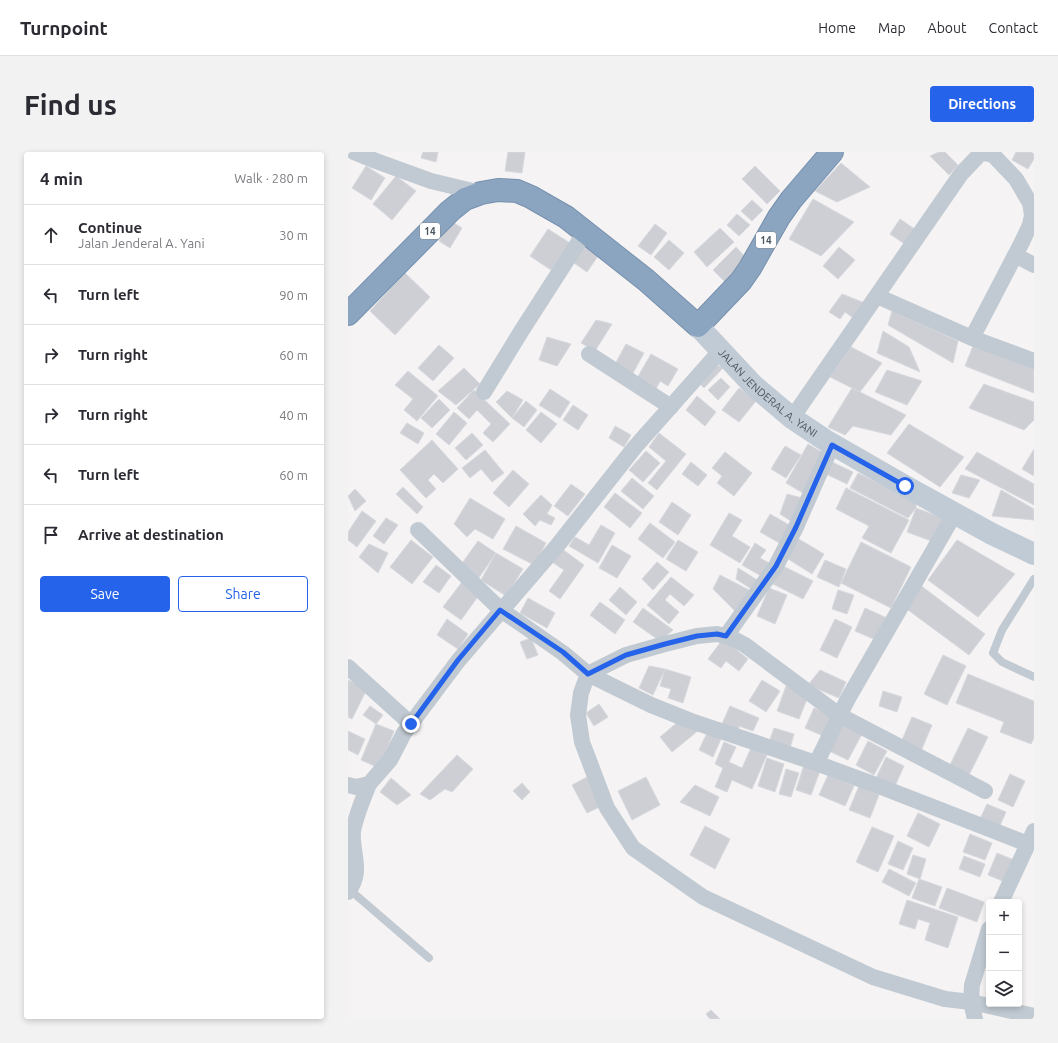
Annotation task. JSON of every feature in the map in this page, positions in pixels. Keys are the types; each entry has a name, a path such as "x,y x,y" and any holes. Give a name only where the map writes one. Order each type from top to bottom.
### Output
{"highway":[{"name":"14","path":"348,314 450,211 465,199 481,193 504,190 517,191 531,197 566,217 646,280 698,326 741,281 750,268 778,217 832,152"}],"main road":[{"name":"JALAN JENDERAL A. YANI","path":"698,326 753,385 792,418 832,445 992,534 1034,554"}],"street":[{"path":"354,152 432,181 481,193"},
{"path":"792,418 961,174 980,154 987,153 1002,157 1030,203 1032,215 1030,225 972,338"},
{"path":"484,392 585,232"},
{"path":"1015,255 1034,265"},
{"path":"877,296 972,338 1034,361"},
{"path":"349,891 355,878 357,866 353,832 358,813 370,784 390,760 404,733 458,660 500,610 558,546 635,447 721,350"},
{"path":"589,354 671,407"},
{"path":"726,636 776,566 796,527 832,445"},
{"path":"816,763 839,715 956,513"},
{"path":"418,530 500,610 563,652 588,674 651,705 691,720 1031,838 1002,899"},
{"path":"985,791 839,715 745,645 726,636 717,634 697,636 626,655 588,674 581,693 578,715 582,742 607,808 632,848 703,897 873,977 945,999 971,1002 1034,1016"},
{"path":"348,667 411,724"},
{"path":"348,785 356,787 370,784"},
{"path":"975,1019 971,1002 972,985 987,935"}],"lane":[{"path":"1034,579 1002,630 993,653 1002,662 1034,678"},
{"path":"349,891 429,958"}],"building":[{"path":"423,152 438,152 436,162 421,158"},
{"path":"508,152 525,152 522,173 505,171"},
{"path":"939,152 945,152 958,165 949,175 930,156"},
{"path":"1016,152 1034,152 1034,159 1028,169 1012,160"},
{"path":"841,163 870,187 837,202 815,191"},
{"path":"366,166 385,178 371,200 352,188"},
{"path":"755,166 780,191 767,204 742,179"},
{"path":"396,176 416,191 392,220 373,204"},
{"path":"813,199 854,222 821,256 789,239"},
{"path":"752,200 763,210 752,221 741,211"},
{"path":"737,214 750,225 739,236 727,225"},
{"path":"900,219 916,230 906,245 890,234"},
{"path":"451,221 462,228 450,248 439,241"},
{"path":"655,224 667,233 651,255 638,246"},
{"path":"720,228 734,242 707,267 694,252"},
{"path":"548,229 570,243 551,270 530,256"},
{"path":"669,240 684,253 669,270 654,257"},
{"path":"582,246 598,256 587,272 571,261"},
{"path":"736,247 748,260 725,282 713,270"},
{"path":"839,247 855,260 838,279 823,266"},
{"path":"405,273 430,297 395,335 370,311"},
{"path":"842,294 867,304 856,320 845,312 840,319 829,312"},
{"path":"892,311 958,341 953,363 888,325"},
{"path":"596,320 612,324 595,351 581,343"},
{"path":"883,331 909,347 920,372 877,353"},
{"path":"547,337 571,344 557,366 539,360"},
{"path":"626,344 644,353 632,375 614,366"},
{"path":"439,345 454,358 433,381 418,368"},
{"path":"973,346 1034,369 1034,393 965,366"},
{"path":"851,347 882,363 860,392 830,377"},
{"path":"651,354 678,369 668,386 660,381 655,391 636,380"},
{"path":"715,364 723,368 704,388 698,382"},
{"path":"464,368 480,384 456,405 438,391"},
{"path":"887,370 922,381 907,405 875,392"},
{"path":"408,371 438,396 417,421 404,410 413,399 395,385"},
{"path":"721,378 730,387 718,400 708,390"},
{"path":"984,384 1034,402 1034,420 1024,430 969,408"},
{"path":"739,388 756,401 739,422 722,410"},
{"path":"852,388 906,415 891,435 853,426 845,435 828,427"},
{"path":"550,389 570,402 560,418 539,405"},
{"path":"474,390 510,424 493,442 483,433 491,424 477,410 469,419 457,408"},
{"path":"507,391 523,400 512,418 496,402"},
{"path":"697,396 716,412 705,426 686,410"},
{"path":"439,399 450,410 432,428 421,418"},
{"path":"526,401 537,410 524,427 512,418"},
{"path":"573,405 588,415 578,430 563,420"},
{"path":"454,412 467,423 449,445 436,434"},
{"path":"541,412 557,424 541,443 526,430"},
{"path":"407,423 424,433 418,444 400,433"},
{"path":"909,424 964,457 940,487 887,453"},
{"path":"615,426 631,435 624,447 609,438"},
{"path":"472,433 483,445 466,460 455,448"},
{"path":"659,433 686,454 657,490 648,483 666,461 649,447"},
{"path":"432,440 458,469 443,483 434,474 428,480 436,489 426,498 400,470"},
{"path":"808,444 825,454 803,493 786,483"},
{"path":"785,446 801,455 786,478 771,469"},
{"path":"1034,449 1034,476 1022,469"},
{"path":"485,450 504,473 492,482 481,469 470,478 462,468"},
{"path":"646,451 660,463 643,482 629,470"},
{"path":"725,452 752,473 734,496 717,483 722,476 712,468"},
{"path":"977,452 1034,484 1034,505 965,469"},
{"path":"691,462 707,475 698,486 682,474"},
{"path":"832,462 853,472 847,484 826,474"},
{"path":"513,470 529,484 509,507 493,493"},
{"path":"858,473 916,502 916,508 908,518 850,488"},
{"path":"961,475 980,480 969,498 952,493"},
{"path":"632,478 654,496 643,509 621,491"},
{"path":"571,484 585,494 568,516 554,506"},
{"path":"403,487 423,507 417,514 396,494"},
{"path":"846,488 909,520 891,553 862,538 869,526 836,509"},
{"path":"355,489 366,501 355,511 348,496"},
{"path":"1001,490 1034,509 1034,520 992,516"},
{"path":"615,493 642,513 630,528 604,507"},
{"path":"787,494 802,498 794,523 780,514"},
{"path":"541,495 552,505 547,514 555,518 551,525 540,520 535,526 523,514"},
{"path":"470,498 505,519 493,539 475,529 467,537 454,524"},
{"path":"672,502 691,515 678,535 659,522"},
{"path":"916,508 943,518 934,542 907,532"},
{"path":"362,511 376,521 357,547 348,540 348,532"},
{"path":"729,513 742,520 732,536 750,547 740,563 710,545"},
{"path":"770,514 791,526 781,544 760,532"},
{"path":"386,518 398,525 384,544 373,536"},
{"path":"650,523 675,542 663,558 638,539"},
{"path":"601,525 615,533 598,563 569,546 575,537 589,545"},
{"path":"516,526 546,543 534,565 503,549"},
{"path":"797,538 824,554 812,574 785,557"},
{"path":"411,540 433,557 412,584 390,567"},
{"path":"678,540 698,552 686,571 666,559"},
{"path":"957,540 1015,574 978,617 928,580"},
{"path":"478,541 496,553 478,579 460,566"},
{"path":"861,542 911,567 891,608 841,583"},
{"path":"755,543 766,550 760,558 771,564 763,577 742,565"},
{"path":"369,544 388,553 378,573 359,557"},
{"path":"612,545 631,556 617,578 599,568"},
{"path":"562,549 584,565 560,599 549,591 564,570 552,562"},
{"path":"496,553 523,569 506,596 481,580"},
{"path":"825,560 846,569 839,587 817,577"},
{"path":"657,562 669,572 653,590 642,579"},
{"path":"436,565 451,576 439,593 423,582"},
{"path":"783,566 813,581 803,599 773,584"},
{"path":"738,568 762,583 756,592 736,579"},
{"path":"720,575 749,590 736,612 713,589"},
{"path":"671,577 694,595 684,606 670,594 665,600 679,612 669,624 647,605"},
{"path":"462,582 479,595 461,620 443,607"},
{"path":"920,585 985,634 969,655 904,607"},
{"path":"620,587 637,602 626,615 609,600"},
{"path":"769,588 787,595 775,624 757,616"},
{"path":"838,590 854,595 847,614 832,609"},
{"path":"528,598 555,613 547,628 520,613"},
{"path":"600,602 625,620 615,634 590,615"},
{"path":"643,608 673,630 660,641 633,622"},
{"path":"865,608 887,618 878,641 855,631"},
{"path":"447,619 468,634 458,649 437,635"},
{"path":"835,619 852,627 837,658 820,650"},
{"path":"531,638 538,655 527,659 520,642"},
{"path":"723,639 748,659 739,671 726,661 721,668 708,659"},
{"path":"943,655 966,666 947,705 924,694"},
{"path":"649,666 665,669 653,695 639,688"},
{"path":"665,669 691,677 683,703 668,698 671,689 660,686"},
{"path":"820,670 846,682 839,698 808,685"},
{"path":"968,674 1034,701 1034,738 1031,744 1000,732 1004,722 956,703"},
{"path":"348,680 367,689 352,719 348,717"},
{"path":"762,680 780,691 766,712 749,701"},
{"path":"786,686 809,694 799,719 777,711"},
{"path":"883,691 902,697 897,712 879,706"},
{"path":"599,704 608,717 594,726 586,713"},
{"path":"370,706 383,715 376,724 363,715"},
{"path":"730,706 759,718 753,731 739,726 739,733 721,726"},
{"path":"814,708 832,716 823,736 805,728"},
{"path":"912,717 932,725 921,751 901,742"},
{"path":"679,721 699,730 672,752 660,737"},
{"path":"376,724 394,731 379,768 361,760"},
{"path":"843,724 862,734 848,760 829,751"},
{"path":"774,728 794,734 790,748 769,742"},
{"path":"968,728 988,737 968,777 949,767"},
{"path":"348,731 365,739 358,755 348,750"},
{"path":"707,733 721,739 713,757 699,750"},
{"path":"868,741 887,751 874,775 856,765"},
{"path":"724,742 736,747 729,762 742,768 751,748 767,755 752,789 732,780 727,792 715,787 723,768 715,764"},
{"path":"457,755 473,769 452,792 445,789 430,800 420,794"},
{"path":"886,757 904,766 895,786 876,778"},
{"path":"767,758 784,764 775,792 758,786"},
{"path":"804,765 820,771 811,795 796,790"},
{"path":"786,769 799,773 791,797 779,794"},
{"path":"1010,774 1025,781 1013,807 998,800"},
{"path":"828,775 854,786 845,806 819,795"},
{"path":"589,776 604,805 587,813 572,785"},
{"path":"646,777 660,805 632,820 618,791"},
{"path":"391,778 411,795 397,805 380,792"},
{"path":"522,783 530,792 522,800 513,791"},
{"path":"695,785 719,797 710,816 680,802"},
{"path":"859,786 879,795 870,818 849,810"},
{"path":"987,804 1006,812 998,830 979,821"},
{"path":"918,813 940,824 929,847 907,836"},
{"path":"705,826 730,839 715,869 690,855"},
{"path":"872,827 894,836 878,872 856,862"},
{"path":"970,834 992,843 985,860 963,852"},
{"path":"898,841 913,848 903,870 888,864"},
{"path":"997,853 1014,860 1005,882 988,875"},
{"path":"913,855 926,859 920,879 907,874"},
{"path":"964,856 985,864 980,877 959,869"},
{"path":"889,869 916,883 909,896 882,882"},
{"path":"919,879 942,887 935,906 912,898"},
{"path":"947,888 984,902 977,922 939,908"},
{"path":"907,900 958,917 948,948 925,940 930,923 918,919 915,929 899,924"},
{"path":"711,1010 720,1019 710,1019 706,1014"}],"route":[{"path":"411,724 458,660 500,610 563,652 588,674 626,655 665,644 697,636 717,634 726,636 776,566 796,527 832,445 905,486"}]}
